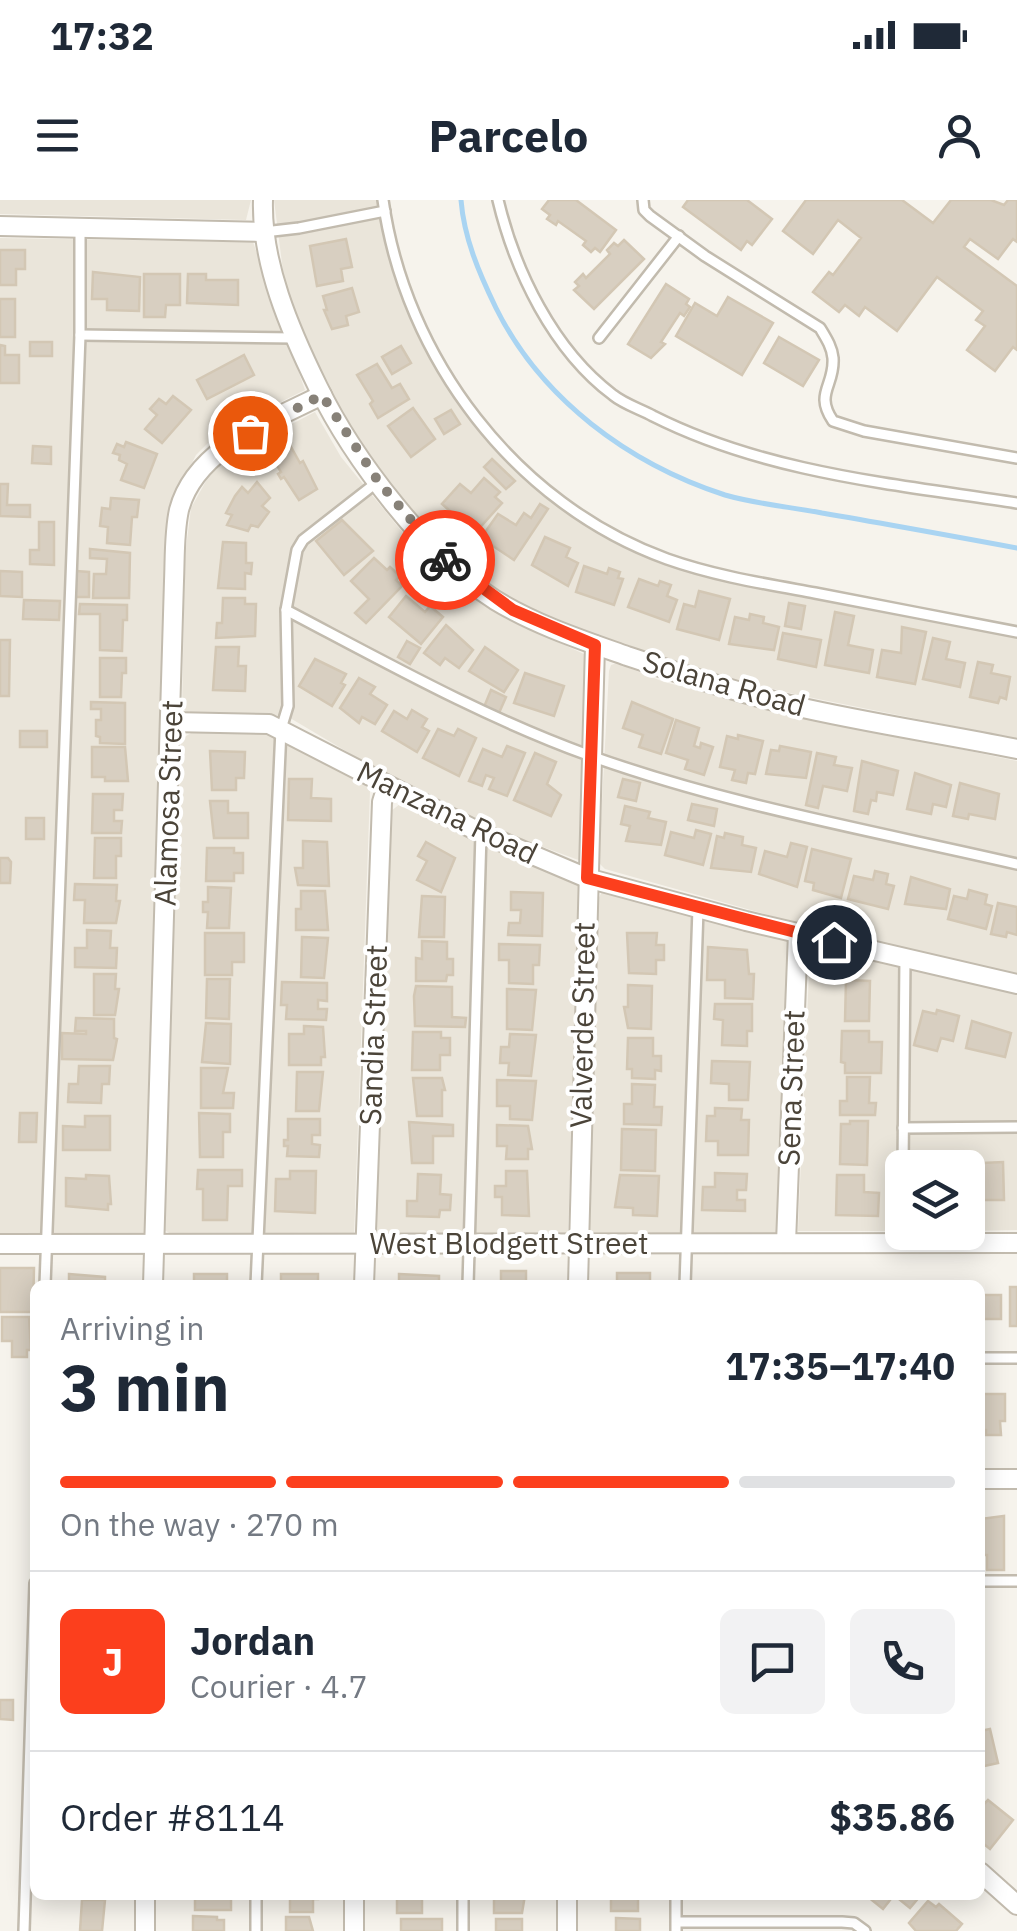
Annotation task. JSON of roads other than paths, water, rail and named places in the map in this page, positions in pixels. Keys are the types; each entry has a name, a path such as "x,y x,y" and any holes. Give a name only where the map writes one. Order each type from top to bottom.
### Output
{"street":[{"name":"Solana Road","path":"263,200 262,232 295,338 322,395 378,481 432,546 492,598 545,626 595,645 792,706 1017,749"},
{"path":"0,226 262,232"},
{"name":"Alamosa Street","path":"152,1280 176,533 186,494 204,467 232,444 322,395"},
{"name":"Valverde Street","path":"578,1280 595,645"},
{"name":"Manzana Road","path":"171,722 270,724 481,833 587,878 1017,984"},
{"name":"Sandia Street","path":"364,1280 382,802 388,786"},
{"name":"Sena Street","path":"786,1243 798,933"},
{"name":"West Blodgett Street","path":"0,1244 786,1243 885,1239"},
{"name":"West Blodgett Street","path":"985,1241 1017,1242"},
{"path":"985,1479 1017,1479"},
{"path":"985,1876 1017,1905"},
{"path":"145,1931 146,1900"},
{"path":"354,1900 354,1931"},
{"path":"566,1900 567,1931"}],"lane":[{"path":"498,200 520,267 566,350 614,396 698,439 785,465 1017,503"},
{"path":"643,200 644,210 678,236 820,328 834,359 823,398 833,421 864,431 1017,458"},
{"path":"262,232 299,228 384,205 402,281 415,315 465,405 508,456 568,506 636,545 687,565 746,580 1017,632"},
{"path":"44,1280 80,334 80,226"},
{"path":"599,338 678,236"},
{"path":"80,334 295,338"},
{"path":"256,1280 281,729 288,706 286,610 300,544 378,481"},
{"path":"286,610 466,704 590,756 718,796 1017,864"},
{"path":"468,1280 481,833"},
{"path":"684,1280 698,908"},
{"path":"903,1150 906,959"},
{"path":"903,1128 1017,1128"},
{"path":"985,1358 1017,1358"},
{"path":"985,1582 1017,1581"},
{"path":"24,1931 30,1741"},
{"path":"256,1900 256,1931"},
{"path":"462,1931 463,1900"},
{"path":"676,1900 676,1926 842,1922 854,1923 865,1931"}],"waterway":[{"path":"461,200 478,268 515,341 563,399 622,446 655,466 725,495 1017,548"}]}
